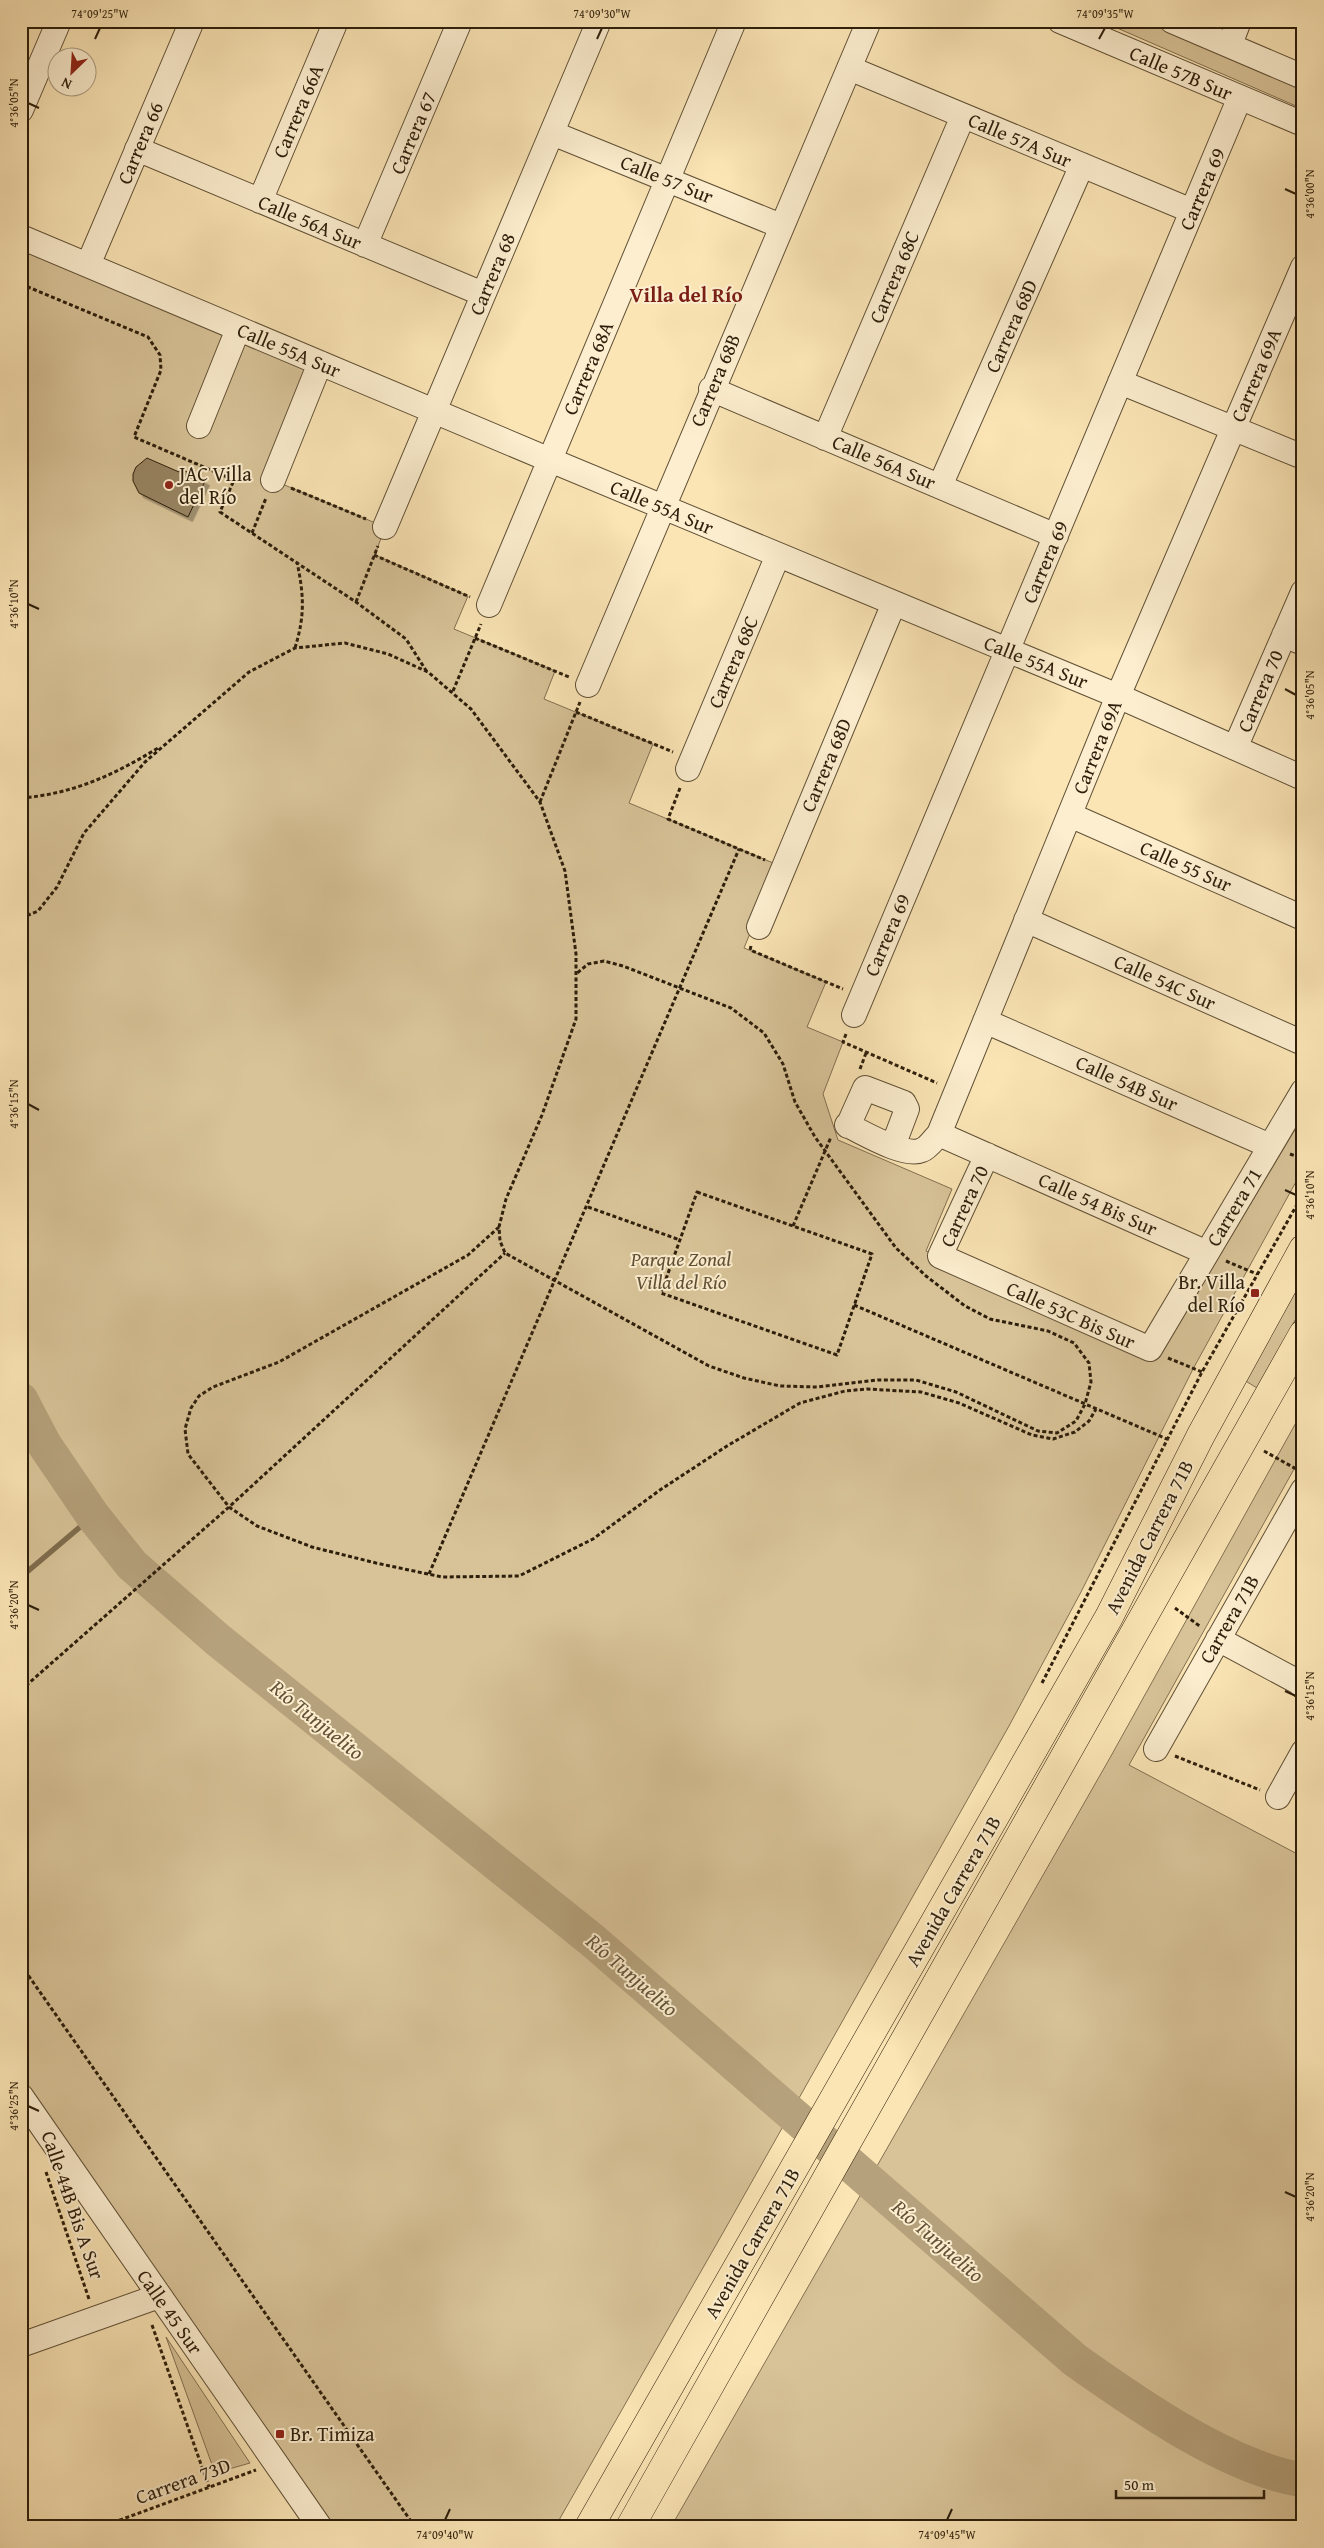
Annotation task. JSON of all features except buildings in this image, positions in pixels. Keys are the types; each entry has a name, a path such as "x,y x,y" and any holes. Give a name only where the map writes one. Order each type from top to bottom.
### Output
{"main road":[{"name":"Avenida Carrera 71B","path":"589,2527 1109,1617 1201,1435 1303,1249"},
{"name":"Avenida Carrera 71B","path":"630,2527 1303,1334"}],"street":[{"path":"21,110 59,21"},
{"name":"Carrera 66","path":"88,265 192,21"},
{"name":"Carrera 66A","path":"260,201 336,21"},
{"name":"Carrera 67","path":"365,245 460,21"},
{"name":"Carrera 68","path":"385,527 599,21"},
{"name":"Carrera 68A","path":"489,605 734,21"},
{"name":"Carrera 68B","path":"588,685 661,507 869,21"},
{"name":"Calle 57B Sur","path":"1060,21 1303,124"},
{"path":"1172,21 1303,76"},
{"name":"Calle 57A Sur","path":"849,68 1192,211"},
{"name":"Carrera 69","path":"857,1006 1236,108"},
{"name":"Carrera 68C","path":"825,438 964,116"},
{"name":"Calle 57 Sur","path":"552,133 781,226"},
{"name":"Calle 56A Sur","path":"137,149 483,294"},
{"name":"Carrera 68D","path":"940,486 1082,165"},
{"name":"Calle 55A Sur","path":"21,237 661,507 1118,696 1303,778"},
{"name":"Carrera 69A","path":"893,1146 907,1109 904,1103 865,1088 848,1125 893,1146 912,1152 924,1150 939,1134 1118,696 1303,267"},
{"path":"200,426 238,329"},
{"path":"273,480 320,363"},
{"path":"1120,382 1303,457"},
{"name":"Calle 56A Sur","path":"711,389 1056,536"},
{"name":"Carrera 68C","path":"690,764 778,555"},
{"name":"Carrera 70","path":"1236,748 1294,639 1303,592"},
{"name":"Carrera 68D","path":"759,927 894,603"},
{"name":"Calle 55 Sur","path":"1070,815 1303,918"},
{"name":"Calle 54C Sur","path":"1026,920 1303,1043"},
{"name":"Calle 54B Sur","path":"985,1021 1270,1146"},
{"name":"Carrera 71","path":"1150,1350 1303,1091"},
{"name":"Calle 54 Bis Sur","path":"939,1134 1207,1253"},
{"name":"Carrera 70","path":"940,1256 987,1155"},
{"name":"Calle 53C Bis Sur","path":"940,1256 1150,1350"},
{"name":"Carrera 71B","path":"1156,1748 1303,1490"},
{"path":"1218,1639 1298,1682 1303,1687"},
{"path":"1278,1797 1303,1752"},
{"name":"Calle 45 Sur","path":"21,2096 152,2299 275,2462 320,2527"},
{"path":"21,2345 152,2299"}],"path":[{"path":"21,284 148,337 160,355 161,370 134,437 234,480 220,512 356,602 406,639 428,672"},
{"path":"252,533 273,480 385,527 356,602"},
{"path":"374,555 489,605 453,691"},
{"path":"295,648 304,616 303,594 296,562"},
{"path":"475,638 588,685 540,802"},
{"path":"21,918 38,911 56,887 84,833 145,762 249,672 295,648 345,643 388,654 428,672 453,691 471,709 540,802 565,871 576,954 576,974 576,1019 542,1115 506,1200 500,1227 500,1241 505,1253 709,1366 744,1378 780,1386 817,1387 869,1380 916,1380 956,1392 1038,1431 1057,1433 1076,1421 1085,1404 1091,1382 1089,1363 1074,1343 1048,1331 990,1319 964,1306 926,1276 896,1248 815,1138 796,1102 783,1064 764,1033 731,1008 623,966 604,961 588,964 576,974"},
{"path":"576,712 690,764 668,819 784,868"},
{"path":"21,798 43,796 82,786 122,770 167,742"},
{"path":"429,1574 588,1207 739,849"},
{"path":"750,950 857,1006"},
{"path":"843,1042 956,1091"},
{"path":"697,1192 872,1254 837,1355 661,1293 680,1240 697,1192"},
{"path":"1037,1692 1202,1372 1303,1194"},
{"path":"588,1207 680,1240"},
{"path":"500,1227 468,1255 279,1362 219,1384 199,1396 190,1408 185,1429 188,1454 228,1507 257,1526 312,1547 442,1577 519,1576 593,1539 660,1490 719,1451 800,1404 845,1391 867,1389 921,1392 959,1403 1032,1435 1053,1439 1075,1432 1089,1421 1096,1409"},
{"path":"21,1690 228,1507 505,1253"},
{"path":"1207,1253 1257,1274"},
{"path":"854,1305 1167,1439"},
{"name":"Calle 53C Bis Sur","path":"1150,1350 1202,1372"},
{"path":"1262,1451 1303,1472"},
{"path":"1175,1608 1218,1639"},
{"path":"1156,1748 1278,1797"},
{"path":"21,1965 415,2527"},
{"name":"Calle 44B Bis A Sur","path":"44,2169 96,2318"},
{"path":"152,2299 209,2487"},
{"name":"Carrera 73D","path":"102,2527 275,2462"}],"green space":[{"path":"1101,21 1155,21 1303,85 1296,106"},
{"name":"Parque Zonal Villa del Río","path":"21,245 308,365 263,476 385,527 375,555 468,596 454,629 555,671 544,699 653,744 629,803 778,865 744,948 826,982 807,1027 843,1042 823,1094 838,1140 952,1189 926,1251 1161,1354 1303,1116 1303,1169 1193,1369 1081,1592 1009,1726 555,2527 333,2527 21,2082"},
{"path":"1303,1271 1303,1306 1257,1388 1244,1380"},
{"path":"1303,1410 1303,1453 1129,1765 1303,1857 1303,2527 671,2527 1111,1756"},
{"path":"166,2337 250,2463 215,2473"}],"waterway":[{"name":"Río Tunjuelito","path":"21,1400 44,1444 93,1516 132,1565 218,1640 592,1940 1075,2360 1126,2396 1214,2448 1274,2473 1303,2480"},
{"path":"21,1577 93,1516"}],"place":[{"name":"JAC Villa del Río","path":"169,485"},
{"name":"Br. Villa del Río","path":"1255,1293"},
{"name":"Br. Timiza","path":"280,2434"}],"district":[{"name":"Villa del Río","path":"686,295"}]}
